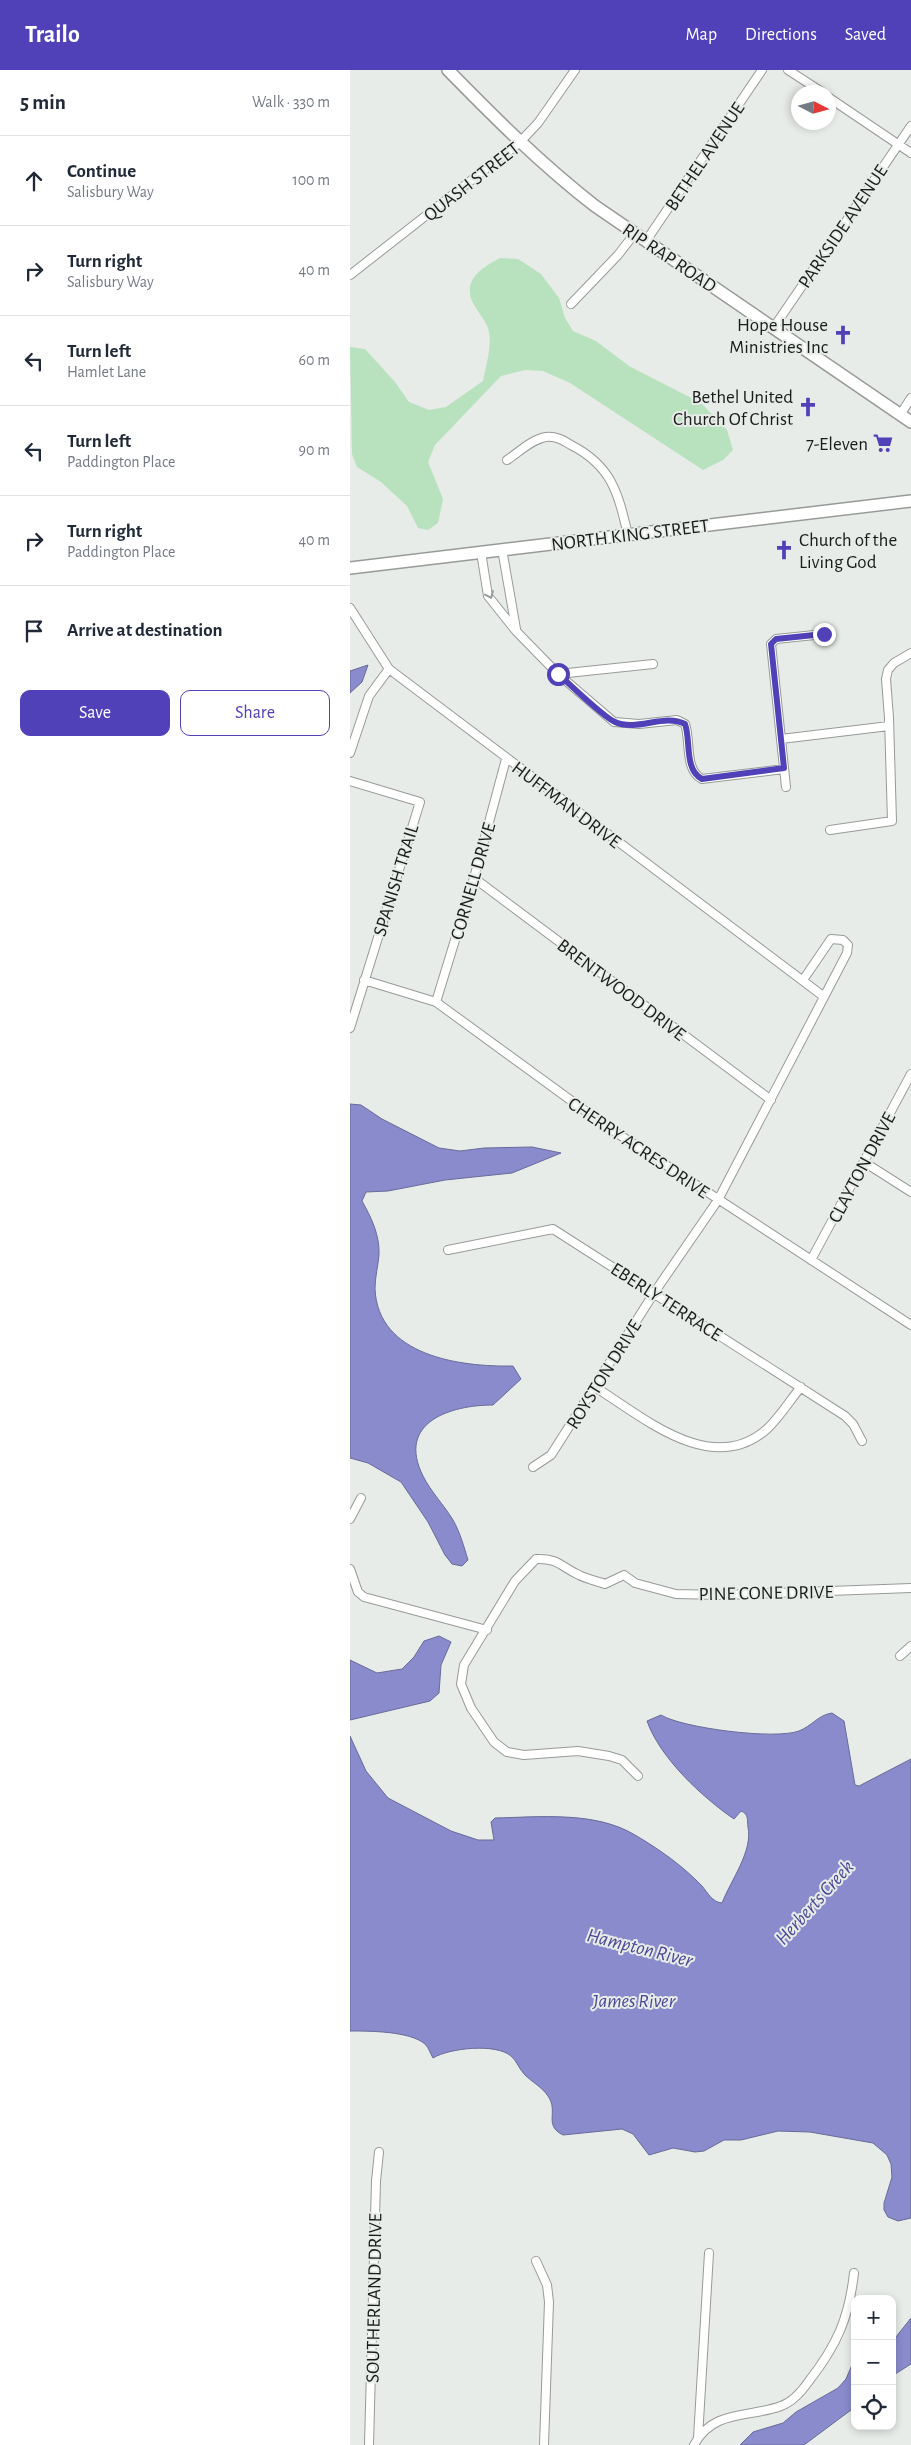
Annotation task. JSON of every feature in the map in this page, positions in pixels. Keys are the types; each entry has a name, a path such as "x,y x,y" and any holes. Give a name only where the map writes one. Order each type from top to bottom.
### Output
{"main road":[{"name":"RIP RAP ROAD","path":"448,70 519,143 557,177 646,241 911,422"},
{"name":"NORTH KING STREET","path":"350,568 911,501"}],"street":[{"name":"QUASH STREET","path":"350,275 519,143 538,123 575,70"},
{"name":"BETHEL AVENUE","path":"646,241 762,70"},
{"path":"788,70 811,85"},
{"path":"836,102 911,153"},
{"name":"PARKSIDE AVENUE","path":"774,327 911,126"},
{"path":"571,304 618,255 635,233"},
{"path":"900,415 911,398"},
{"path":"507,460 539,439 548,437 559,438 582,450 600,465 612,480 619,498 628,535"},
{"path":"502,549 516,631"},
{"path":"481,552 488,596 516,631 558,674 614,722 639,724 677,720 685,724 688,732 692,767 697,776 702,779 784,768"},
{"name":"HUFFMAN DRIVE","path":"350,608 389,669 823,996"},
{"path":"786,786 771,644 776,639 824,634"},
{"path":"830,830 892,821 886,679 888,670 894,663 911,654"},
{"path":"558,674 653,664"},
{"path":"350,754 369,696 389,669"},
{"path":"781,739 889,726"},
{"name":"CORNELL DRIVE","path":"436,1002 474,878 506,758"},
{"name":"SPANISH TRAIL","path":"350,781 420,802 350,1028"},
{"name":"BRENTWOOD DRIVE","path":"474,878 771,1100"},
{"path":"718,1200 846,953 848,945 843,940 831,939 803,980"},
{"name":"CHERRY ACRES DRIVE","path":"364,980 436,1002 606,1126 911,1325"},
{"name":"CLAYTON DRIVE","path":"811,1260 911,1074"},
{"path":"864,1162 911,1192"},
{"name":"ROYSTON DRIVE","path":"533,1467 551,1455 654,1293 718,1200"},
{"name":"EBERLY TERRACE","path":"448,1250 553,1228 846,1416 853,1424 862,1441"},
{"path":"595,1387 677,1438 700,1446 723,1447 739,1445 768,1428 801,1387"},
{"path":"350,1518 361,1498"},
{"name":"PINE CONE DRIVE","path":"488,1630 515,1581 536,1559 548,1558 561,1563 578,1575 605,1584 624,1575 635,1583 676,1594 723,1595 911,1588"},
{"path":"350,1569 358,1592 364,1597 488,1630 464,1665 461,1684 471,1708 494,1742 507,1752 524,1754 578,1751 609,1756 622,1760 638,1776"},
{"path":"900,1656 911,1646"},
{"name":"SOUTHERLAND DRIVE","path":"369,2445 376,2181 380,2152"},
{"path":"696,2441 710,2253"},
{"path":"536,2261 547,2284 549,2302 544,2445"},
{"path":"696,2441 723,2417 782,2406 800,2393 824,2362 842,2329 851,2298 854,2273"}],"green space":[{"path":"500,258 518,259 541,274 559,298 565,318 573,331 596,341 629,366 701,403 727,430 733,450 723,460 703,470 570,383 543,371 525,370 501,376 435,445 428,462 443,499 438,523 428,530 418,528 407,506 381,482 357,467 352,454 350,347 365,349 395,382 409,402 429,410 446,407 483,381 490,341 488,328 472,301 470,286 472,280 481,270"}],"water":[{"path":"368,665 362,682 350,693 350,671"},
{"path":"350,1104 361,1105 382,1119 439,1148 460,1151 484,1148 532,1147 561,1153 512,1173 445,1180 388,1191 366,1192 362,1201 372,1220 378,1240 379,1255 375,1289 380,1312 390,1329 406,1343 425,1353 447,1360 470,1364 513,1366 521,1379 493,1405 461,1408 432,1420 422,1430 417,1442 417,1457 423,1476 453,1520 460,1535 468,1560 462,1566 452,1564 445,1555 428,1522 401,1482 368,1463 350,1458"},
{"path":"439,1636 451,1642 441,1665 439,1693 430,1701 350,1720 350,1660 377,1673 402,1669 414,1657 424,1641"},
{"name":"James River","path":"832,1713 844,1721 855,1785 859,1786 911,1759 911,2218 898,2221 888,2217 884,2210 884,2203 892,2177 891,2164 887,2155 873,2143 810,2132 778,2131 741,2140 724,2140 704,2151 695,2152 673,2148 649,2155 633,2134 622,2129 563,2135 557,2131 552,2122 552,2107 548,2096 525,2075 511,2056 504,2052 495,2049 472,2048 450,2052 433,2058 425,2044 410,2036 350,2031 350,1736 366,1771 388,1798 451,1831 478,1840 494,1840 491,1822 495,1818 567,1817 603,1822 635,1835 662,1852 695,1879 713,1899 722,1903 747,1846 749,1836 746,1816 741,1811 734,1819 709,1800 683,1776 662,1749 647,1721 661,1715 672,1720 708,1728 770,1734 799,1731 823,1716"},
{"path":"911,2318 911,2364 896,2373 896,2340 896,2337"},
{"path":"851,2367 851,2410 804,2445 740,2445 753,2432 783,2423 796,2412 838,2388 846,2379"}],"place":[{"name":"Hope House Ministries Inc","path":"843,335"},
{"name":"Bethel United Church Of Christ","path":"808,407"},
{"name":"7-Eleven","path":"883,443"},
{"name":"Church of the Living God","path":"784,550"}],"route":[{"path":"558,674 614,722 626,725 677,720 685,724 688,732 692,767 697,776 702,779 784,768 770,653 771,644 776,639 824,634"}],"water label":[{"name":"Herberts Creek","path":"814,1902"},
{"name":"Hampton River","path":"640,1947"}]}
